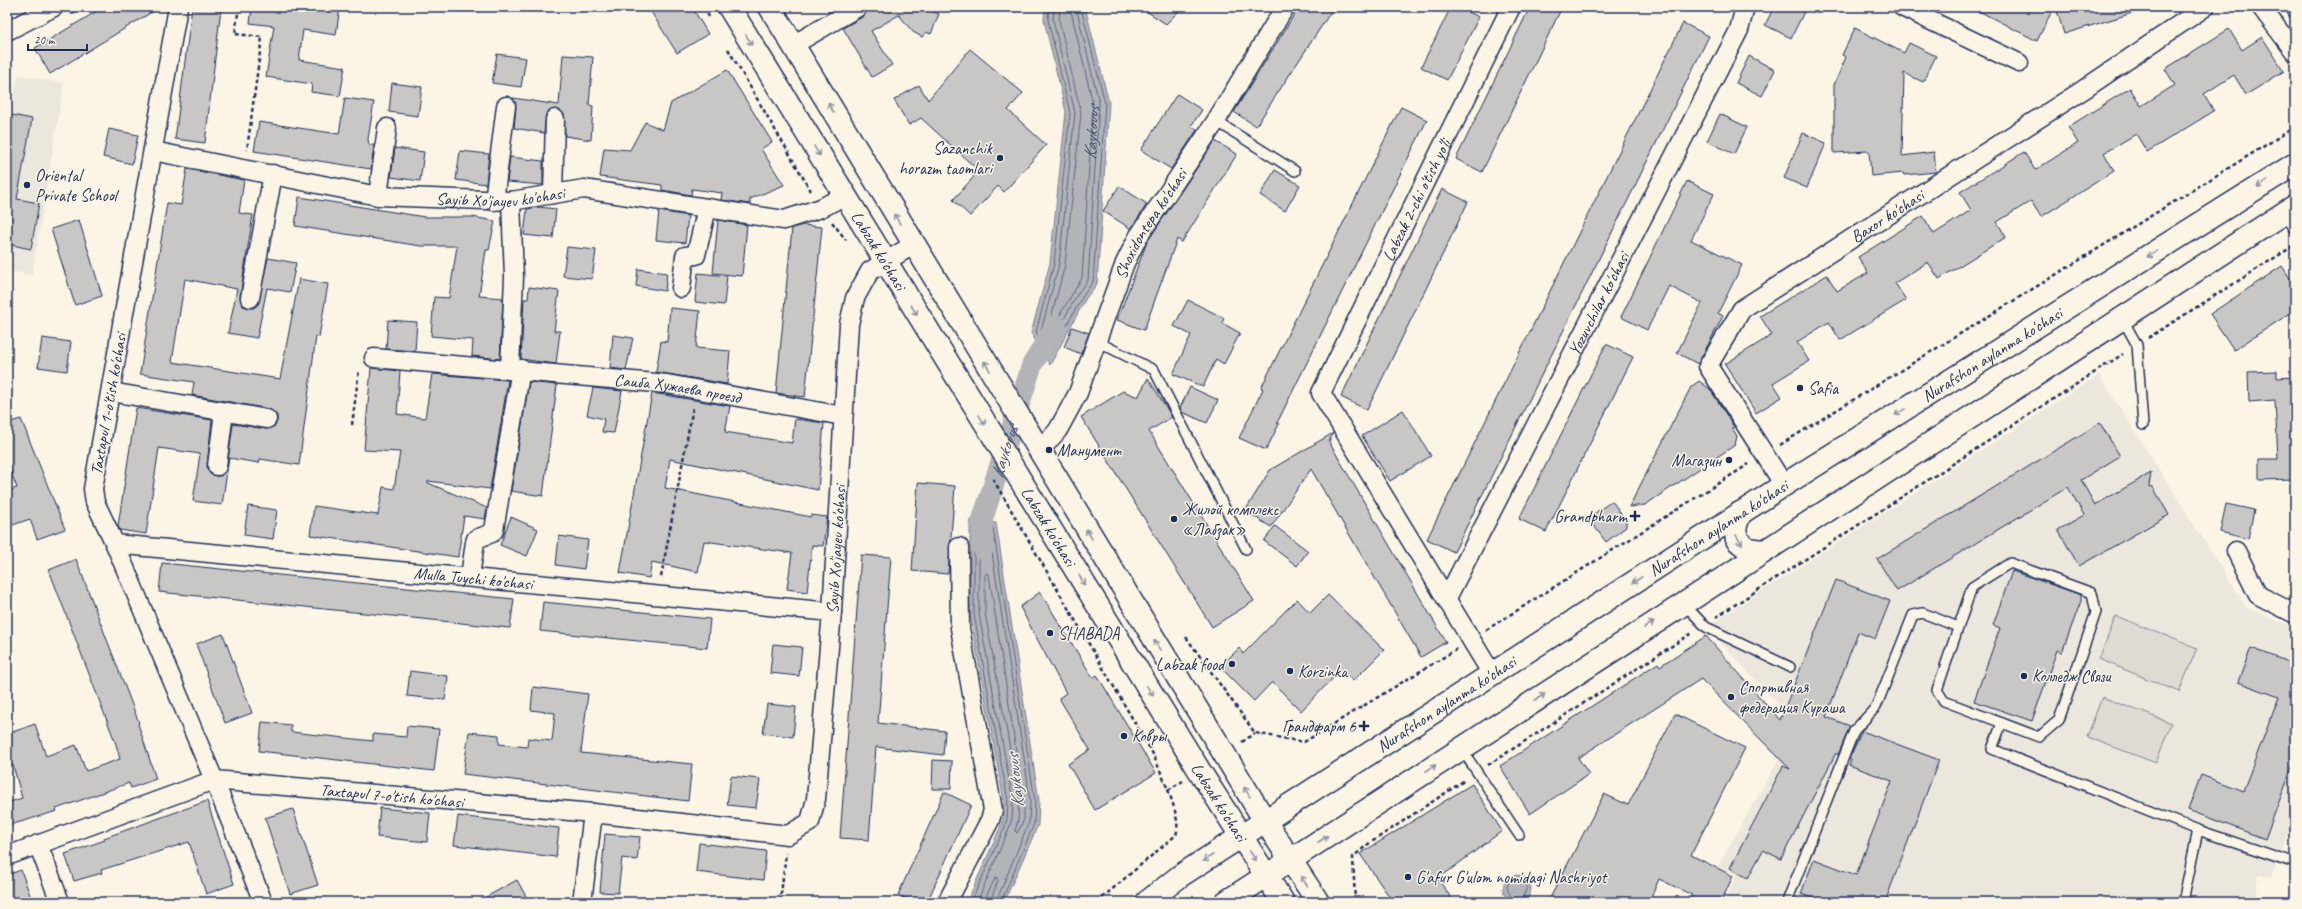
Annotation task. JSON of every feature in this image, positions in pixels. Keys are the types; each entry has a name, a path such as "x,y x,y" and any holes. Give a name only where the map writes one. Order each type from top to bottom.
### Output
{"main road":[{"name":"Labzak ko'chasi","path":"729,7 884,262 1240,837 1283,902"},
{"name":"Labzak ko'chasi","path":"770,7 912,245 1265,821 1318,902"},
{"name":"Nurafshon aylanma ko'chasi","path":"1147,902 1180,876 1740,513 2295,164"},
{"path":"1226,902 2121,318 2291,216"},
{"path":"1740,513 1735,528 1737,540 1748,549 1764,551"}],"street":[{"path":"7,31 54,7"},
{"name":"Taxtapul 1-o'tish ko'chasi","path":"178,7 93,489 95,502 115,544 214,780 263,902"},
{"path":"793,45 858,7"},
{"name":"Shoxidontepa ko'chasi","path":"1034,444 1058,430 1078,393 1098,342 1125,263 1138,237 1216,121 1285,7"},
{"name":"Labzak 2-chi o'tish yo'li","path":"1447,598 1321,393 1511,7"},
{"name":"Yozuvchilar ko'chasi","path":"1447,598 1739,30 1745,7"},
{"path":"1902,7 2018,63"},
{"name":"Baxor ko'chasi","path":"1784,485 1708,366 1742,309 2083,90 2205,7"},
{"path":"2261,7 2295,52"},
{"path":"470,577 476,539 492,533 494,530 516,369 514,277 503,201 506,106"},
{"path":"553,194 555,119"},
{"path":"378,196 387,128"},
{"name":"Sayib Xo'jayev ko'chasi","path":"153,151 378,196 503,201 584,189 784,220 821,208 844,196"},
{"path":"250,298 273,174"},
{"path":"681,288 685,256 696,255 707,208"},
{"name":"Sayib Xo'jayev ko'chasi","path":"788,835 810,822 816,798 832,612 849,324 855,298 870,271 912,245"},
{"name":"Саиба Хужаева проезд","path":"374,358 516,369 667,384 843,416"},
{"path":"111,392 267,419"},
{"path":"217,466 224,412"},
{"name":"Mulla Tuychi ko'chasi","path":"115,544 832,612"},
{"path":"947,902 990,820 993,810 960,628 959,547"},
{"path":"2236,551 2258,595 2295,614"},
{"path":"1447,598 1492,674"},
{"name":"Taxtapul 7-o'tish ko'chasi","path":"7,856 214,780 592,813 788,835"},
{"path":"582,902 592,813"},
{"path":"38,844 60,902"}],"lane":[{"path":"2290,7 2295,15"},
{"path":"1216,121 1295,171"},
{"path":"2121,318 2137,345 2143,425"},
{"path":"1098,342 1154,370 1246,549"},
{"path":"2010,563 2092,594 2096,612 2059,720 2039,737 2002,723 1944,701 1937,690 1972,587 2010,563"},
{"path":"1683,603 1703,625 1790,667"},
{"path":"1790,902 1788,899 1854,731 1876,707 1913,615 1922,613 1958,627"},
{"path":"2002,723 1992,748 2198,830 2295,863"},
{"path":"1461,748 1519,836"},
{"path":"2183,902 2198,830"}],"path":[{"path":"239,7 235,34 262,37 244,169"},
{"path":"1186,637 1255,732 1304,742 1472,640 1765,454 2295,127"},
{"path":"1356,902 1353,857 1367,845 1703,625 2295,244"},
{"path":"352,425 361,358 374,358"},
{"path":"657,595 696,389"},
{"path":"989,472 1153,754 1168,790 1177,823 1176,835 1097,902"},
{"path":"1242,742 1255,732"},
{"path":"1168,790 1188,777"},
{"path":"780,902 788,835"}],"shaded area":[{"name":"Oriental Private School","path":"18,75 64,83 32,275 7,271 7,97 14,98"},
{"name":"Колледж Связи","path":"2099,375 2247,608 2295,628 2295,821 2271,877 2258,875 2255,902 1724,902 1737,875 1717,868 1798,725 1706,627"},
{"path":"2116,616 2197,648 2179,692 2099,659"},
{"path":"2102,697 2171,723 2156,763 2087,737"}],"water":[{"path":"1045,7 1085,7 1109,103 1097,284 1086,298 1050,365 1031,333 1050,263 1066,112 1044,20"},
{"path":"970,520 996,523 1039,801 1038,825 1004,902 967,902 1000,828 1003,818 1004,801 970,614"},
{"path":"1517,875 1527,879 1531,889 1527,899 1517,903 1507,899 1503,889 1507,879"}],"building":[{"path":"104,7 160,7 50,74 35,48"},
{"path":"192,7 221,8 205,143 175,139"},
{"path":"252,7 340,7 336,35 303,30 299,60 345,67 340,96 311,92 312,84 266,77 274,26 250,23"},
{"path":"648,7 692,7 708,34 677,53"},
{"path":"868,7 934,7 932,11 939,14 931,34 926,32 922,37 913,32 899,15 871,31 892,65 872,77 843,28 864,16"},
{"path":"1140,7 1183,7 1166,24"},
{"path":"1299,7 1334,7 1256,126 1234,112"},
{"path":"1451,7 1458,7 1479,17 1447,80 1421,67"},
{"path":"1530,7 1562,7 1482,172 1456,159"},
{"path":"1774,7 1794,7 1804,12 1791,38 1765,25"},
{"path":"1971,7 2054,7 2037,41"},
{"path":"2056,7 2138,7 2139,11 2064,34"},
{"path":"1683,23 1709,36 1454,552 1427,539"},
{"path":"1855,28 1904,53 1909,43 1936,56 1923,82 1904,73 1902,156 1934,152 1936,172 1871,176 1869,151 1834,153 1834,85 1846,57 1842,55"},
{"path":"2229,29 2242,50 2262,37 2284,71 2246,95 2234,75 2204,94 2214,111 2147,152 2136,134 2104,153 2114,171 2041,217 2031,201 1997,222 2006,237 1939,279 1928,262 1895,283 1906,300 1840,340 1829,322 1797,342 1809,361 1773,383 1782,397 1756,413 1725,364 1772,335 1760,316 1827,275 1837,291 1868,273 1858,257 1923,216 1934,234 1971,210 1960,192 2024,152 2035,170 2078,143 2068,127 2130,88 2141,106 2175,85 2165,69"},
{"path":"970,49 1023,93 1008,110 1046,145 1004,192 998,186 970,216 953,200 979,171 921,118 909,125 894,100 919,85 928,100"},
{"path":"497,54 526,58 521,87 492,83"},
{"path":"563,55 593,57 589,105 593,106 591,140 565,136 564,114 556,109 546,114 544,133 514,128 516,107 513,98 559,105"},
{"path":"1749,56 1775,70 1762,96 1736,83"},
{"path":"727,70 772,142 761,149 784,185 750,199 750,204 721,200 722,193 692,189 691,195 662,190 662,185 600,177 604,148 630,150 645,122 663,130 671,103"},
{"path":"392,83 422,87 418,116 389,112"},
{"path":"1177,94 1202,110 1191,126 1197,130 1171,169 1141,150"},
{"path":"345,98 374,102 368,139 369,145 374,145 371,169 254,151 259,122 339,134"},
{"path":"1401,107 1427,120 1277,423 1279,424 1266,450 1239,438 1263,389 1261,388"},
{"path":"7,114 32,119 17,199 39,203 31,249 7,244"},
{"path":"1720,114 1747,127 1734,154 1707,141"},
{"path":"109,129 138,135 132,164 103,157"},
{"path":"1803,133 1826,143 1807,188 1784,178"},
{"path":"1215,141 1237,154 1182,242 1177,239 1144,330 1117,320 1147,242"},
{"path":"395,148 424,152 420,181 391,177"},
{"path":"460,151 489,154 486,184 456,180"},
{"path":"510,157 543,161 543,185 507,182"},
{"path":"187,169 244,180 239,213 253,215 240,296 243,306 253,308 258,304 268,258 296,263 290,292 267,288 257,338 228,333 237,289 185,279 172,362 280,379 299,279 328,284 319,337 316,336 299,465 260,459 259,463 229,458 222,505 193,501 200,454 159,448 146,534 120,530 118,526 136,408 212,420 207,465 210,474 216,476 221,476 227,468 233,424 266,429 275,426 277,421 277,415 269,409 192,395 194,382 140,374 167,203 181,205"},
{"path":"1275,170 1300,185 1285,211 1260,195"},
{"path":"1687,181 1714,194 1691,240 1742,265 1718,313 1723,316 1698,364 1677,353 1702,303 1669,286 1647,330 1621,317"},
{"path":"1119,186 1147,204 1131,229 1103,211"},
{"path":"1442,189 1468,202 1367,410 1341,397"},
{"path":"299,197 425,217 472,217 495,221 489,250 486,250 479,296 503,298 500,359 472,356 473,340 431,336 434,297 449,298 457,246 421,246 295,226"},
{"path":"539,207 556,209 553,238 524,235 527,209"},
{"path":"659,211 688,216 685,243 656,240"},
{"path":"79,220 102,296 75,305 51,229"},
{"path":"718,220 747,225 742,276 713,273"},
{"path":"803,225 822,227 805,397 776,393 792,228"},
{"path":"567,247 596,250 592,279 563,276"},
{"path":"2282,266 2295,286 2295,310 2234,350 2210,314"},
{"path":"638,269 667,273 665,291 636,286"},
{"path":"698,273 727,276 724,305 695,302"},
{"path":"529,287 559,291 554,331 560,331 556,364 521,359 524,299 528,299"},
{"path":"1188,300 1224,318 1222,323 1240,333 1224,364 1216,359 1203,387 1173,374 1191,335 1174,326"},
{"path":"670,308 700,311 696,348 730,351 727,384 656,372 661,341 667,342"},
{"path":"388,320 417,322 415,351 386,349"},
{"path":"1072,327 1089,333 1081,354 1064,347"},
{"path":"613,335 633,338 626,370 610,368"},
{"path":"42,338 71,342 67,371 38,367"},
{"path":"1606,344 1633,357 1546,532 1519,519"},
{"path":"371,368 400,371 397,414 425,418 432,374 508,380 490,489 428,481 428,483 487,508 485,519 464,516 458,557 310,535 314,506 378,515 383,487 394,489 400,452 364,450"},
{"path":"2277,371 2277,378 2295,377 2295,479 2259,480 2259,459 2278,459 2275,400 2249,402 2248,372"},
{"name":"Жилой комплекс «Лабзак»","path":"1148,378 1172,417 1149,431 1254,601 1212,627 1081,417 1123,391 1138,397"},
{"path":"1699,381 1710,389 1734,427 1732,428 1737,436 1735,445 1645,505 1629,507 1691,387"},
{"path":"529,382 557,385 543,496 511,491"},
{"path":"1190,387 1218,400 1207,423 1182,412 1180,408"},
{"path":"593,388 622,391 614,433 602,432 604,419 587,415"},
{"path":"652,393 730,406 725,432 792,443 795,419 824,423 818,490 670,459 665,488 811,517 811,515 827,517 823,546 812,545 807,592 787,589 792,553 704,541 698,572 652,562 649,578 620,573"},
{"path":"1403,410 1431,456 1390,481 1362,436"},
{"path":"21,419 65,529 37,539 30,519 7,527 7,491 17,488 7,462 7,423"},
{"path":"2100,423 2120,456 2081,480 2095,505 2151,473 2149,486 2153,487 2169,515 2079,566 2058,530 2084,515 2068,487 1897,591 1877,559"},
{"path":"1333,433 1329,442 1446,642 1421,657 1311,469 1271,527 1245,511 1270,470"},
{"path":"918,483 955,486 948,574 912,571"},
{"path":"1612,501 1626,521 1626,527 1606,542 1588,518"},
{"path":"2226,504 2254,510 2248,539 2220,532"},
{"path":"248,506 277,510 273,539 244,535"},
{"path":"511,517 538,529 527,556 500,545"},
{"path":"1275,526 1308,551 1297,566 1264,541"},
{"path":"559,536 588,540 584,569 556,565"},
{"path":"861,555 891,557 878,723 945,731 943,755 876,747 869,840 840,838"},
{"path":"76,559 139,723 138,724 156,779 131,788 129,783 56,809 57,811 7,826 7,803 22,798 13,765 7,767 7,734 35,724 46,756 76,745 86,771 120,759 116,744 49,570"},
{"path":"162,563 514,599 510,628 159,592"},
{"path":"2012,571 2081,595 2081,601 2062,652 2057,650 2032,721 1974,701 2000,628 1993,625"},
{"path":"1836,580 1890,601 1875,639 1858,632 1826,717 1850,726 1838,755 1836,753 1781,859 1763,850 1748,878 1730,868 1783,766 1790,769 1701,679 1578,758 1589,774 1530,814 1500,766 1658,663 1660,666 1706,636 1780,720"},
{"path":"1040,592 1093,678 1097,675 1156,773 1095,810 1068,764 1090,750 1059,698 1066,693 1020,607"},
{"path":"1328,595 1384,650 1353,681 1341,670 1301,711 1272,682 1254,701 1220,667 1239,648 1243,654 1297,599 1310,613"},
{"path":"543,602 710,619 707,648 540,631"},
{"path":"223,634 252,713 225,723 196,644"},
{"path":"773,644 802,647 799,676 770,673"},
{"path":"2251,648 2292,663 2295,659 2295,759 2265,839 2188,810 2201,775 2243,791 2279,697 2238,682"},
{"path":"410,671 448,676 445,700 407,696"},
{"path":"533,687 588,694 581,753 692,764 688,801 463,774 469,732 499,735 499,744 527,747 528,738 552,741 555,713 531,710"},
{"path":"767,704 796,707 793,737 763,733"},
{"path":"1675,714 1745,748 1691,855 1733,876 1721,902 1689,902 1692,895 1659,879 1649,902 1548,902 1604,794 1628,805"},
{"path":"262,722 291,725 291,732 373,741 373,734 406,737 407,726 439,729 434,771 259,751"},
{"path":"1862,731 1939,760 1885,902 1824,902 1801,894 1814,859 1856,875 1892,781 1849,765 1851,760 1849,759"},
{"path":"933,760 952,761 951,789 932,789"},
{"path":"731,776 760,779 756,808 727,805"},
{"path":"1472,784 1502,831 1438,879 1454,902 1393,902 1360,854"},
{"path":"944,792 971,805 927,902 914,902 898,895"},
{"path":"207,801 234,884 206,894 189,842 101,870 102,873 74,881 65,854 105,840 104,838"},
{"path":"380,808 430,813 427,842 377,837"},
{"path":"293,809 318,885 290,894 265,818"},
{"path":"458,816 559,828 556,857 454,845"},
{"path":"605,834 640,837 637,860 622,858 618,893 600,892"},
{"path":"699,843 766,851 763,880 696,872"},
{"path":"21,870 31,898 20,902 7,902 7,875"},
{"path":"517,880 529,902 477,902"}],"waterway":[{"name":"Kaykovus","path":"983,549 982,521 1032,365 1056,325"}],"place":[{"name":"Sazanchik horazm taomlari","path":"1000,158"},
{"name":"Oriental Private School","path":"27,185"},
{"name":"Safia","path":"1800,388"},
{"name":"Манумент","path":"1049,450"},
{"name":"Магазин","path":"1729,460"},
{"name":"Grandpharm","path":"1635,516"},
{"name":"Жилой комплекс «Лабзак»","path":"1174,519"},
{"name":"SHABADA","path":"1050,633"},
{"name":"Labzak food","path":"1232,664"},
{"name":"Korzinka","path":"1290,671"},
{"name":"Колледж Связи","path":"2024,676"},
{"name":"Спортивная федерация Кураша","path":"1731,697"},
{"name":"Грандфарм 6","path":"1364,726"},
{"name":"Ковры","path":"1124,736"},
{"name":"G'afur G'ulom nomidagi Nashriyot","path":"1408,877"}]}
